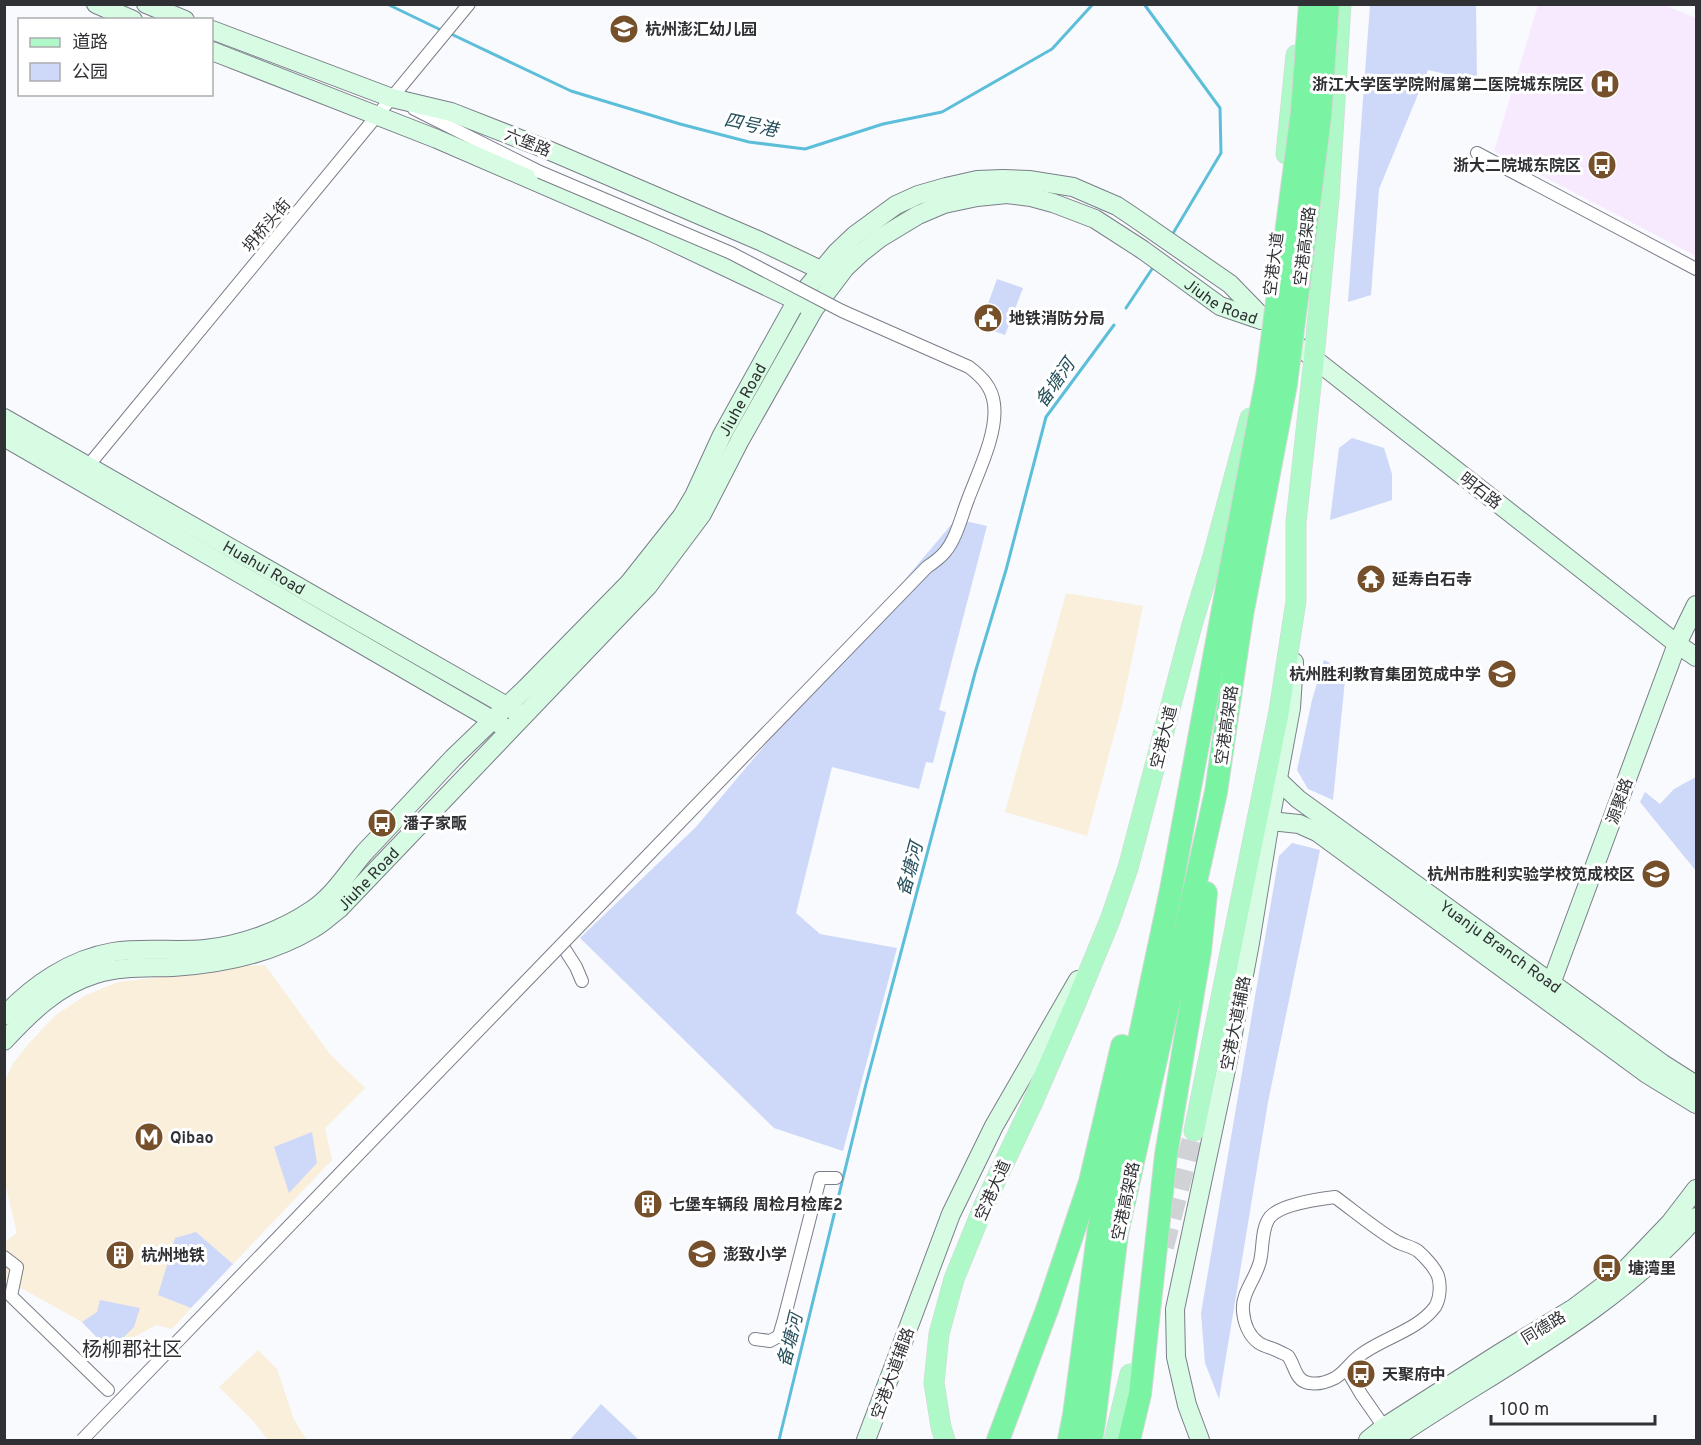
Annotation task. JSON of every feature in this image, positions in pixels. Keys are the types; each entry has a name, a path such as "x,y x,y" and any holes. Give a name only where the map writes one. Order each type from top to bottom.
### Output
{"highway":[{"name":"空港高架路","path":"1091,1440 1117,1233 1216,792 1233,612 1302,112 1310,4"},
{"name":"空港高架路","path":"1069,1440 1100,1228 1171,890 1286,384 1320,117 1328,4"},
{"path":"1129,1440 1166,1155 1200,951 1216,792"},
{"path":"998,1440 1048,1307 1090,1182 1128,1024 1171,890"},
{"path":"1135,1384 1141,1440"}],"main road":[{"name":"空港大道","path":"945,1440 934,1383 939,1334 954,1279 985,1203 1032,1104 1075,1005 1110,920 1128,868 1192,625 1251,416 1266,321 1286,153 1300,4"},
{"path":"1194,1131 1279,711 1296,601 1296,522 1329,198 1341,4"},
{"path":"1114,1440 1135,1384"}],"street":[{"path":"96,4 128,18"},
{"path":"146,4 180,18"},
{"name":"坍桥头街","path":"88,466 467,7"},
{"name":"六堡路","path":"213,30 392,98 451,112 548,150 760,241 830,274"},
{"name":"六堡路","path":"213,51 437,139 652,232 814,309"},
{"path":"392,98 540,172"},
{"path":"82,1440 927,567 945,553 954,538 988,445 994,404 989,386 969,367 842,311 731,253 540,172 484,151 437,139"},
{"path":"1477,153 1696,269"},
{"name":"Jiuhe Road","path":"6,1037 38,1006 74,982 113,970 190,966 230,961 261,953 315,928 339,909 648,586 702,514 814,309 837,252 855,235 896,206 918,195 977,180 1003,178 1073,187 1117,206 1182,250 1230,284 1266,321"},
{"name":"Jiuhe Road","path":"4,1016 20,999 42,982 69,966 91,958 113,952 205,949 248,940 275,930 325,900 351,867 453,758 629,583 682,516 722,435 797,300 880,238 918,215 944,204 977,197 1007,194 1031,196 1095,219 1143,250 1220,306 1266,321"},
{"name":"明石路","path":"1266,321 1696,657"},
{"name":"Huahui Road","path":"4,418 524,716"},
{"name":"Huahui Road","path":"4,437 510,730"},
{"name":"空港大道辅路","path":"1200,1440 1187,1406 1176,1357 1175,1310 1227,1065 1292,708 1296,601"},
{"name":"源聚路","path":"1548,991 1677,644 1696,604"},
{"name":"Yuanju Branch Road","path":"1278,780 1298,799 1548,991 1647,1074 1696,1104"},
{"name":"Yuanju Branch Road","path":"1270,821 1299,824 1317,832 1548,991 1696,1085"},
{"name":"空港大道辅路","path":"866,1440 951,1214 994,1126 1110,920"},
{"path":"562,945 582,981"},
{"path":"754,1339 770,1341 779,1336 820,1178 836,1178"},
{"name":"同德路","path":"1388,1434 1500,1353 1574,1308 1624,1271 1670,1223 1696,1189"},
{"path":"1335,1197 1399,1244 1418,1251 1438,1276 1440,1292 1436,1306 1420,1321 1357,1358 1347,1370 1321,1384 1307,1383 1300,1379 1288,1356 1259,1344 1245,1324 1244,1297 1256,1276 1269,1218 1276,1212 1305,1201 1335,1197"},
{"name":"同德路","path":"1368,1440 1388,1434 1586,1316 1646,1269 1696,1217"},
{"path":"4,1257 17,1267 11,1296 108,1390"},
{"path":"1347,1370 1388,1434"}],"shaded area":[{"name":"浙江大学医学院附属第二医院城东院区","path":"1538,5 1664,5 1696,18 1696,256 1494,151"},
{"path":"1066,593 1143,606 1122,706 1087,836 1005,812"},
{"path":"265,965 329,1053 365,1088 325,1128 332,1160 233,1264 196,1232 158,1295 191,1308 172,1329 156,1325 110,1351 82,1322 5,1279 5,1242 17,1233 5,1183 4,1082 14,1062 30,1042 56,1015 86,995 118,982"},
{"path":"258,1350 277,1369 294,1420 307,1440 268,1440 253,1421 219,1387"}],"green space":[{"path":"1370,5 1476,5 1477,81 1428,70 1379,189 1371,295 1348,302"},
{"path":"997,279 1023,288 1005,335 980,326"},
{"path":"1352,438 1384,448 1392,474 1392,500 1330,520 1339,448"},
{"path":"956,519 987,526 939,710 946,712 933,763 926,762 919,789 832,767 796,913 820,934 897,948 843,1151 774,1128 580,938 696,827"},
{"path":"1324,660 1346,670 1333,800 1308,789 1297,770 1312,700"},
{"path":"1696,777 1696,871 1640,802 1645,792 1660,804 1674,789"},
{"path":"1292,843 1320,850 1268,1102 1219,1399 1205,1363 1201,1313 1279,856"},
{"path":"312,1132 317,1163 289,1193 274,1147"},
{"path":"196,1232 233,1264 191,1308 158,1295 175,1238"},
{"path":"100,1300 140,1308 134,1327 110,1351 82,1322 97,1312"},
{"path":"601,1404 639,1440 570,1440"}],"waterway":[{"name":"四号港","path":"387,4 443,31"},
{"name":"四号港","path":"449,33 571,91 749,142 805,149 883,124 942,112 1052,49 1093,4"},
{"name":"备塘河","path":"1144,4 1220,108 1221,153 1172,235"},
{"name":"备塘河","path":"1126,308 1154,266"},
{"name":"备塘河","path":"779,1440 866,1084 975,673 1006,570 1046,417 1114,325"}],"tunnel":[{"path":"1164,1247 1194,1131"}],"place":[{"name":"杭州澎汇幼儿园","path":"624,29"},
{"name":"浙江大学医学院附属第二医院城东院区","path":"1605,84"},
{"name":"浙大二院城东院区","path":"1602,165"},
{"name":"地铁消防分局","path":"988,318"},
{"name":"延寿白石寺","path":"1371,579"},
{"name":"杭州胜利教育集团笕成中学","path":"1502,674"},
{"name":"潘子家畈","path":"382,823"},
{"name":"杭州市胜利实验学校笕成校区","path":"1656,874"},
{"name":"Qibao","path":"149,1137"},
{"name":"七堡车辆段 周检月检库2","path":"648,1204"},
{"name":"澎致小学","path":"702,1254"},
{"name":"杭州地铁","path":"120,1255"},
{"name":"塘湾里","path":"1607,1268"},
{"name":"天聚府中","path":"1361,1374"}],"district":[{"name":"杨柳郡社区","path":"132,1349"}]}
